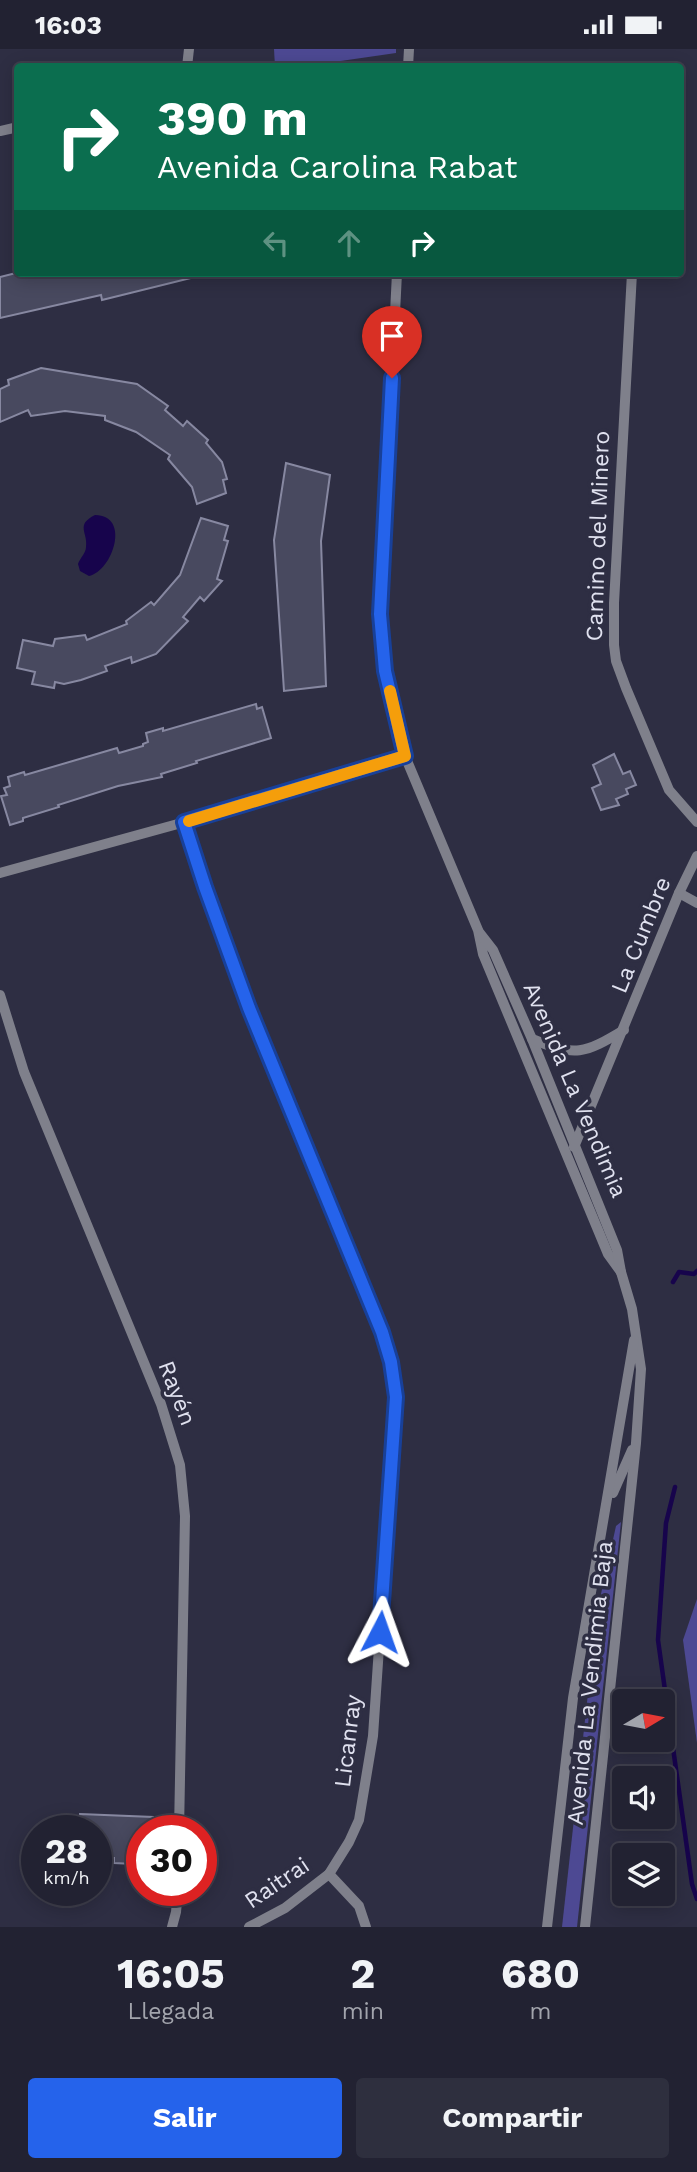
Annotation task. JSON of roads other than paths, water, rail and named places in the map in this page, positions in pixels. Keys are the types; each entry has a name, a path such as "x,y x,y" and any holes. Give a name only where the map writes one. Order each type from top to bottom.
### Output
{"street":[{"name":"Avenida La Vendimia","path":"397,277 380,614 384,663 405,756 478,930 483,954 608,1254 621,1272"},
{"name":"Camino del Minero","path":"632,277 614,645 616,661 626,688 669,790 697,822"},
{"path":"0,873 405,756"},
{"name":"Licanray","path":"184,822 249,1008 382,1332 394,1377 396,1397 373,1736 359,1820 329,1874"},
{"name":"La Cumbre","path":"569,1159 679,893 697,856"},
{"path":"679,893 697,903"},
{"name":"Avenida La Vendimia","path":"478,930 493,950 576,1144 617,1250 635,1327"},
{"name":"Rayén","path":"0,995 24,1072 161,1404 180,1465 185,1529 179,1815"},
{"name":"La Cumbre","path":"533,1039 558,1049 582,1051 597,1046 624,1030"},
{"name":"Avenida La Vendimia Baja","path":"585,1927 636,1443 641,1369 635,1327"},
{"name":"Avenida La Vendimia Baja","path":"547,1927 573,1698 635,1327"},
{"name":"Avenida La Vendimia Baja","path":"604,1515 636,1443"},
{"path":"329,1874 359,1906 366,1927"},
{"name":"Raitrai","path":"249,1927 285,1908 329,1874"},
{"path":"172,1927 177,1906"},
{"path":"177,1912 182,1927"}],"waterway":[{"path":"673,1282 679,1272 694,1274 697,1271"},
{"path":"675,1487 666,1523 658,1640 692,1884 697,1899"}]}
